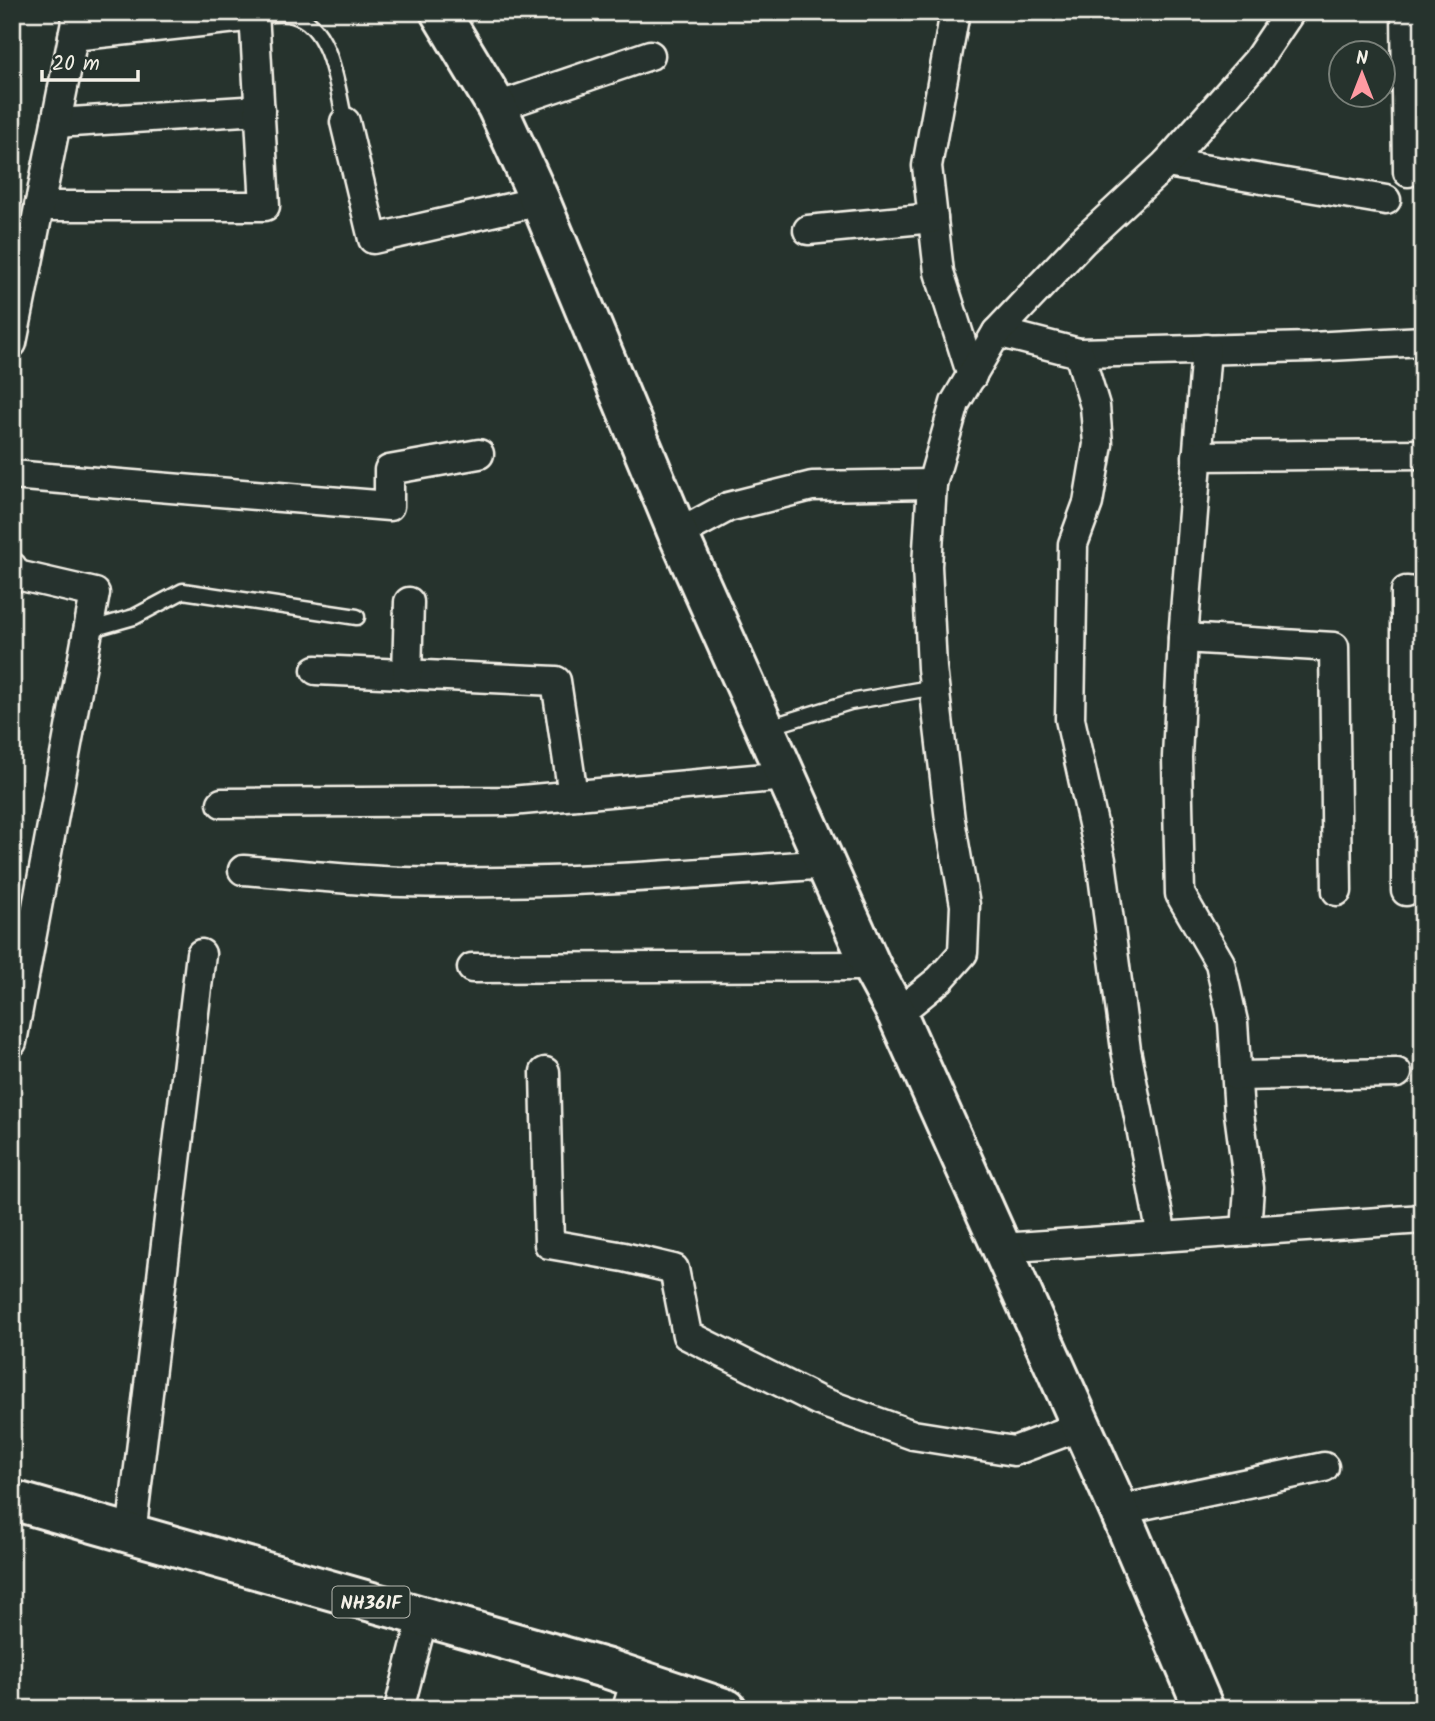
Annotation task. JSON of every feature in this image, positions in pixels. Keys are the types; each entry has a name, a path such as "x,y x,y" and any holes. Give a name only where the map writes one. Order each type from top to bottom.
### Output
{"main road":[{"path":"440,12 497,107 540,201 678,534 871,966 897,1014 1205,1709"},
{"name":"NH361F","path":"12,1500 423,1617 631,1694 727,1709"}],"street":[{"path":"955,12 927,166 939,272 972,376"},
{"path":"897,1014 940,979 963,953 965,905 950,820 935,687 927,566 932,484 956,402 997,332 1083,241 1167,163 1257,61 1290,12"},
{"path":"1406,12 1415,135 1408,172"},
{"path":"12,342 75,24 255,14 265,206 39,206"},
{"path":"497,107 650,55"},
{"path":"56,122 260,110"},
{"path":"345,122 373,240 540,201"},
{"path":"1167,163 1386,200"},
{"path":"808,230 933,218"},
{"path":"997,332 1079,353 1311,348 1423,341"},
{"path":"1206,349 1183,638 1177,757 1180,894 1220,963 1233,1022 1249,1188 1246,1231"},
{"path":"1079,353 1095,406 1098,444 1088,503 1073,544 1070,719 1101,860 1126,1050 1162,1236"},
{"path":"12,475 390,506 390,470 479,454"},
{"path":"1197,456 1423,454"},
{"path":"678,534 728,507 813,486 932,484"},
{"path":"12,1042 95,593 14,572"},
{"path":"1406,891 1406,591 1423,593"},
{"path":"407,675 409,602"},
{"path":"1183,638 1334,647 1337,891"},
{"path":"316,670 556,681 573,795"},
{"path":"222,803 511,801 786,776"},
{"path":"243,870 399,881 540,882 685,875 825,864"},
{"path":"131,1534 201,954"},
{"path":"472,968 871,966"},
{"path":"545,1072 549,1244 674,1269 687,1335 819,1401 913,1435 1014,1451 1081,1426"},
{"path":"1237,1076 1396,1073"},
{"path":"1000,1248 1423,1219"},
{"path":"1119,1510 1324,1467"},
{"path":"399,1709 423,1617"}],"lane":[{"path":"255,14 291,14 308,21 326,44 345,122"},
{"path":"88,630 134,617 183,591 357,617"},
{"path":"765,729 850,702 935,687"}]}
